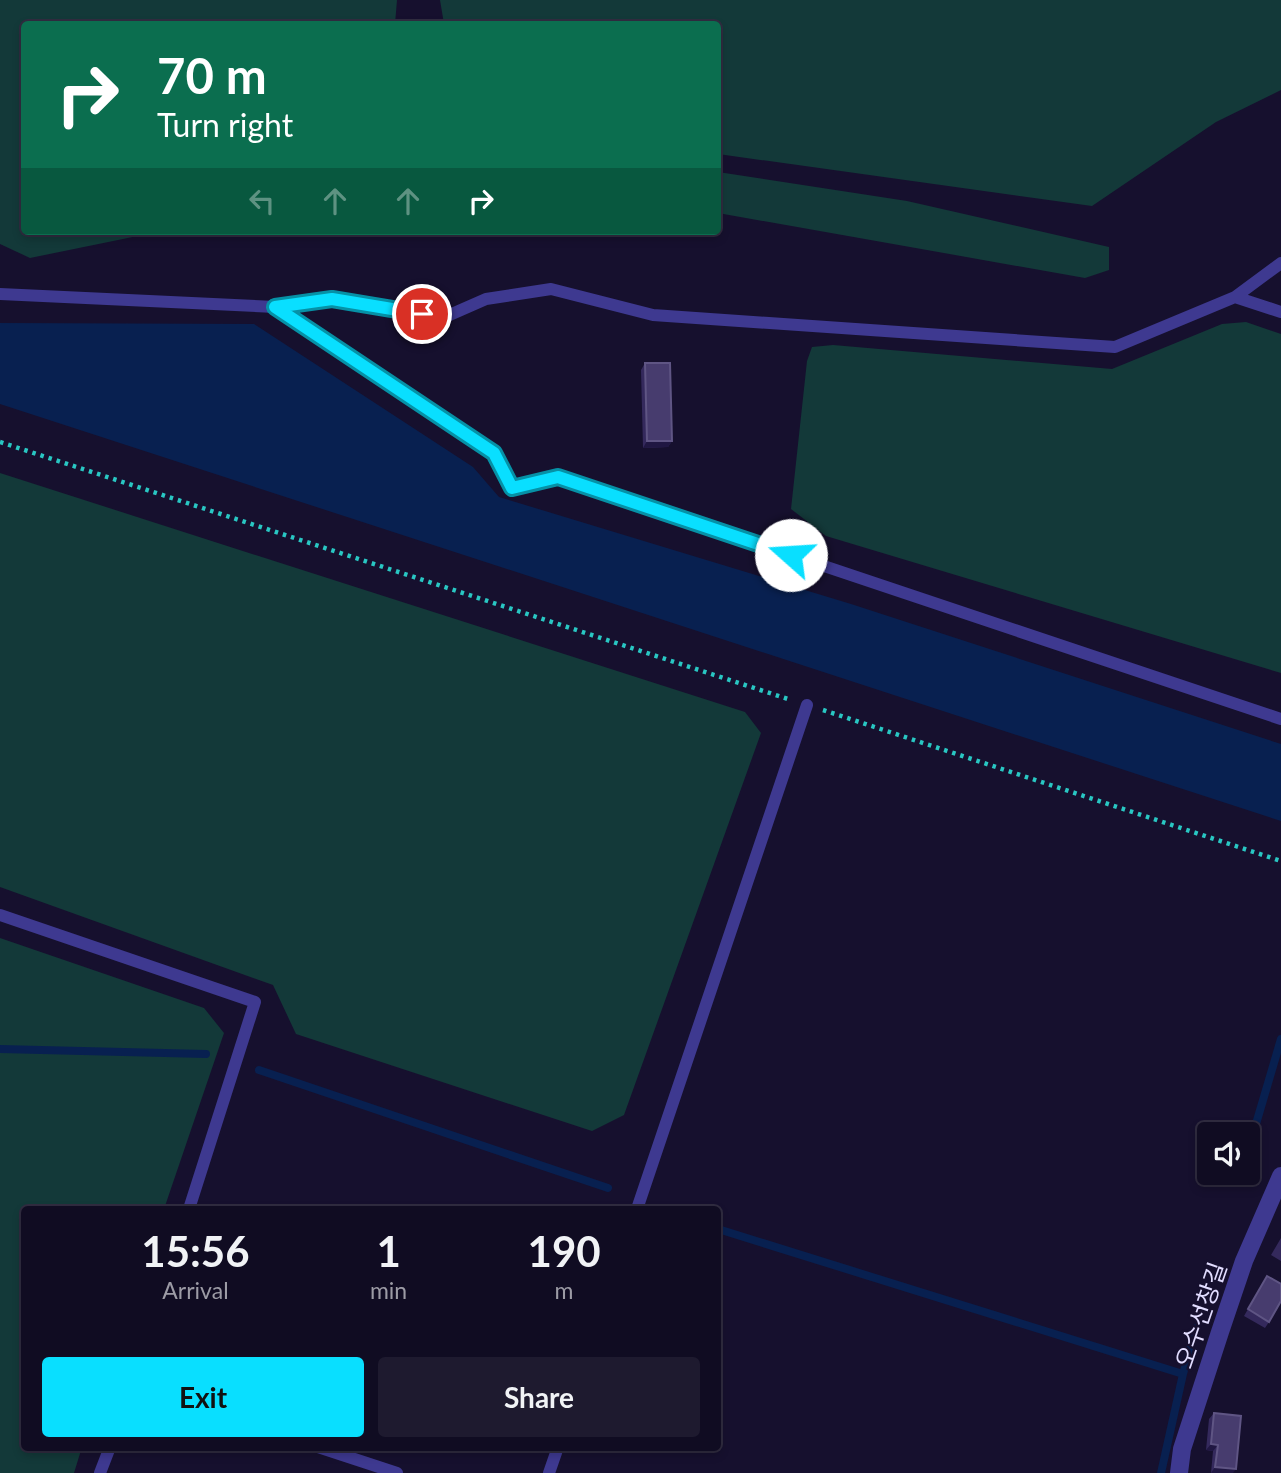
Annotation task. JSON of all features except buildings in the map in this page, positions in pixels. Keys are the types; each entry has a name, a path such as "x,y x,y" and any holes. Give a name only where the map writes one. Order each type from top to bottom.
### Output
{"street":[{"name":"오수선창길","path":"1179,1473 1182,1449 1244,1261 1281,1176"}],"lane":[{"path":"0,294 275,307 332,299 445,317 486,299 551,289 653,315 1115,347 1236,297 1281,263"},
{"path":"1236,297 1281,312"},
{"path":"275,307 494,453 512,488 558,477 1281,719"},
{"path":"638,1206 807,705"},
{"path":"0,915 255,1002 190,1206"},
{"path":"100,1473 108,1451"},
{"path":"330,1451 397,1473"},
{"path":"549,1473 557,1451"}],"path":[{"path":"0,442 1281,860"}],"green space":[{"path":"0,0 397,0 395,21 21,21 21,235 142,235 30,258 0,244"},
{"path":"440,0 1281,0 1281,90 1216,122 1092,206 721,154 721,21 444,21"},
{"path":"721,172 907,201 1109,247 1109,270 1085,278 721,214"},
{"path":"1246,322 1281,334 1281,673 826,536 791,509 807,361 812,347 833,345 1112,369 1222,324"},
{"path":"0,473 745,712 761,733 624,1115 592,1131 296,1034 273,985 0,887"},
{"path":"0,938 204,1008 224,1033 165,1206 21,1206 21,1451 81,1451 74,1473 0,1473"}],"water":[{"path":"0,323 254,324 473,467 499,497 851,604 1281,744 1281,821 0,404"}],"waterway":[{"path":"1257,1122 1281,1039"},
{"path":"0,1049 206,1054"},
{"path":"259,1070 608,1188"},
{"path":"721,1230 1183,1374"},
{"path":"1161,1473 1196,1328"}],"route":[{"path":"422,314 332,299 275,307 494,453 512,488 558,477 791,555"}]}
